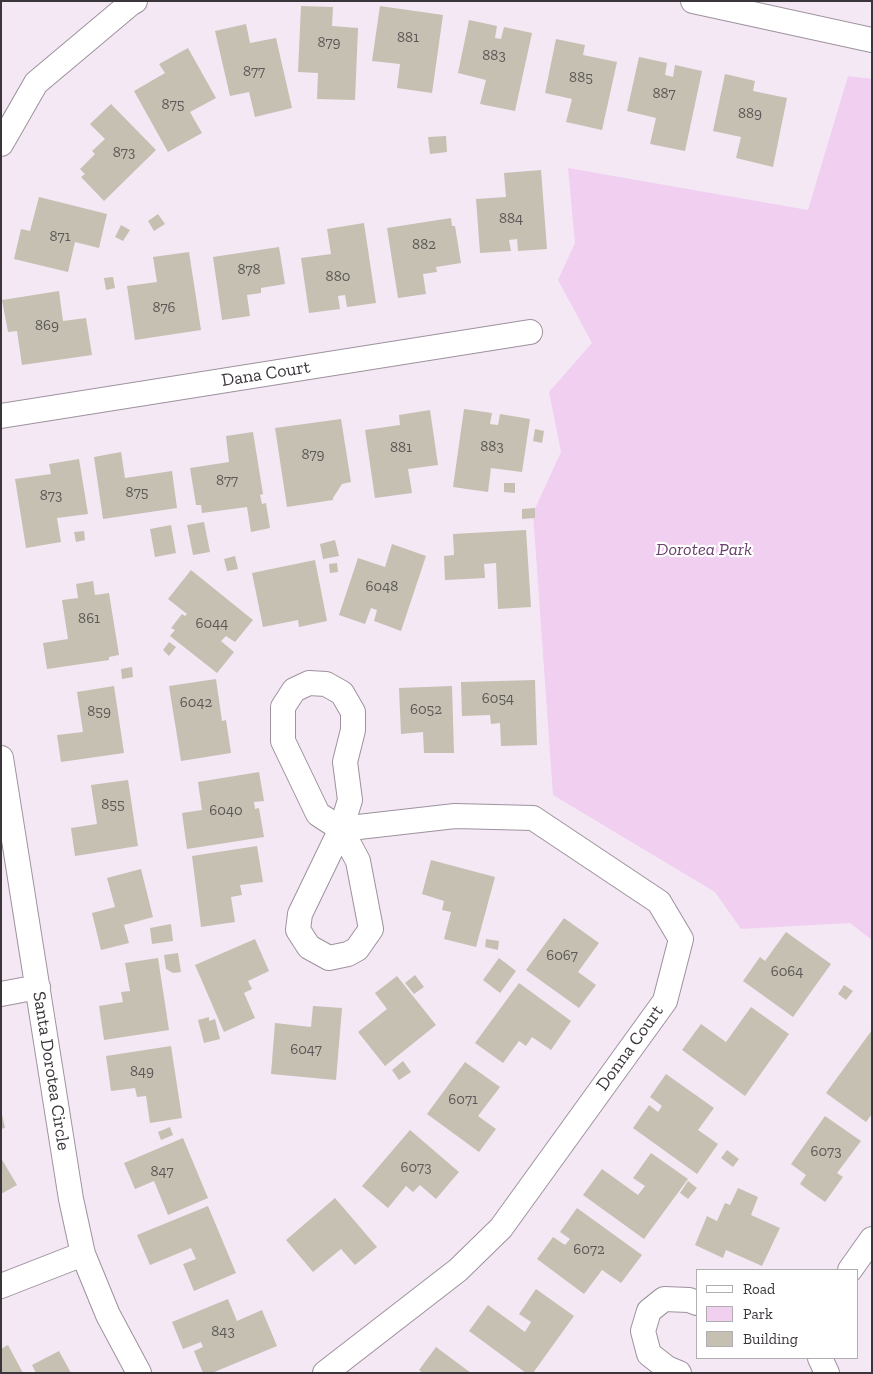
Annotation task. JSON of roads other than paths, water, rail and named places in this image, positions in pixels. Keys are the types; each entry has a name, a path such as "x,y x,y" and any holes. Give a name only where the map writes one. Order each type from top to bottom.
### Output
{"street":[{"path":"1,144 36,84 135,1"},
{"path":"694,1 872,40"},
{"name":"Dana Court","path":"1,416 530,332"},
{"path":"341,829 318,814 283,741 283,707 294,690 309,683 326,684 342,693 353,712 353,730 346,762 350,800 341,829 300,914 298,930 309,947 329,958 348,954 357,949 370,929 358,861 341,829"},
{"name":"Santa Dorotea Circle","path":"1,758 72,1199 83,1254 108,1315 139,1373"},
{"name":"Donna Court","path":"325,1373 458,1270 501,1228 665,1001 681,939 659,902 533,818 454,816 341,829"},
{"path":"1,994 38,987"},
{"path":"851,1269 872,1240"},
{"path":"1,1286 83,1254"},
{"path":"679,1373 668,1368 649,1354 643,1331 649,1311 664,1299 689,1300 696,1303"},
{"path":"821,1359 828,1373"}],"park label":[{"name":"Dorotea Park","path":"704,550"}]}
